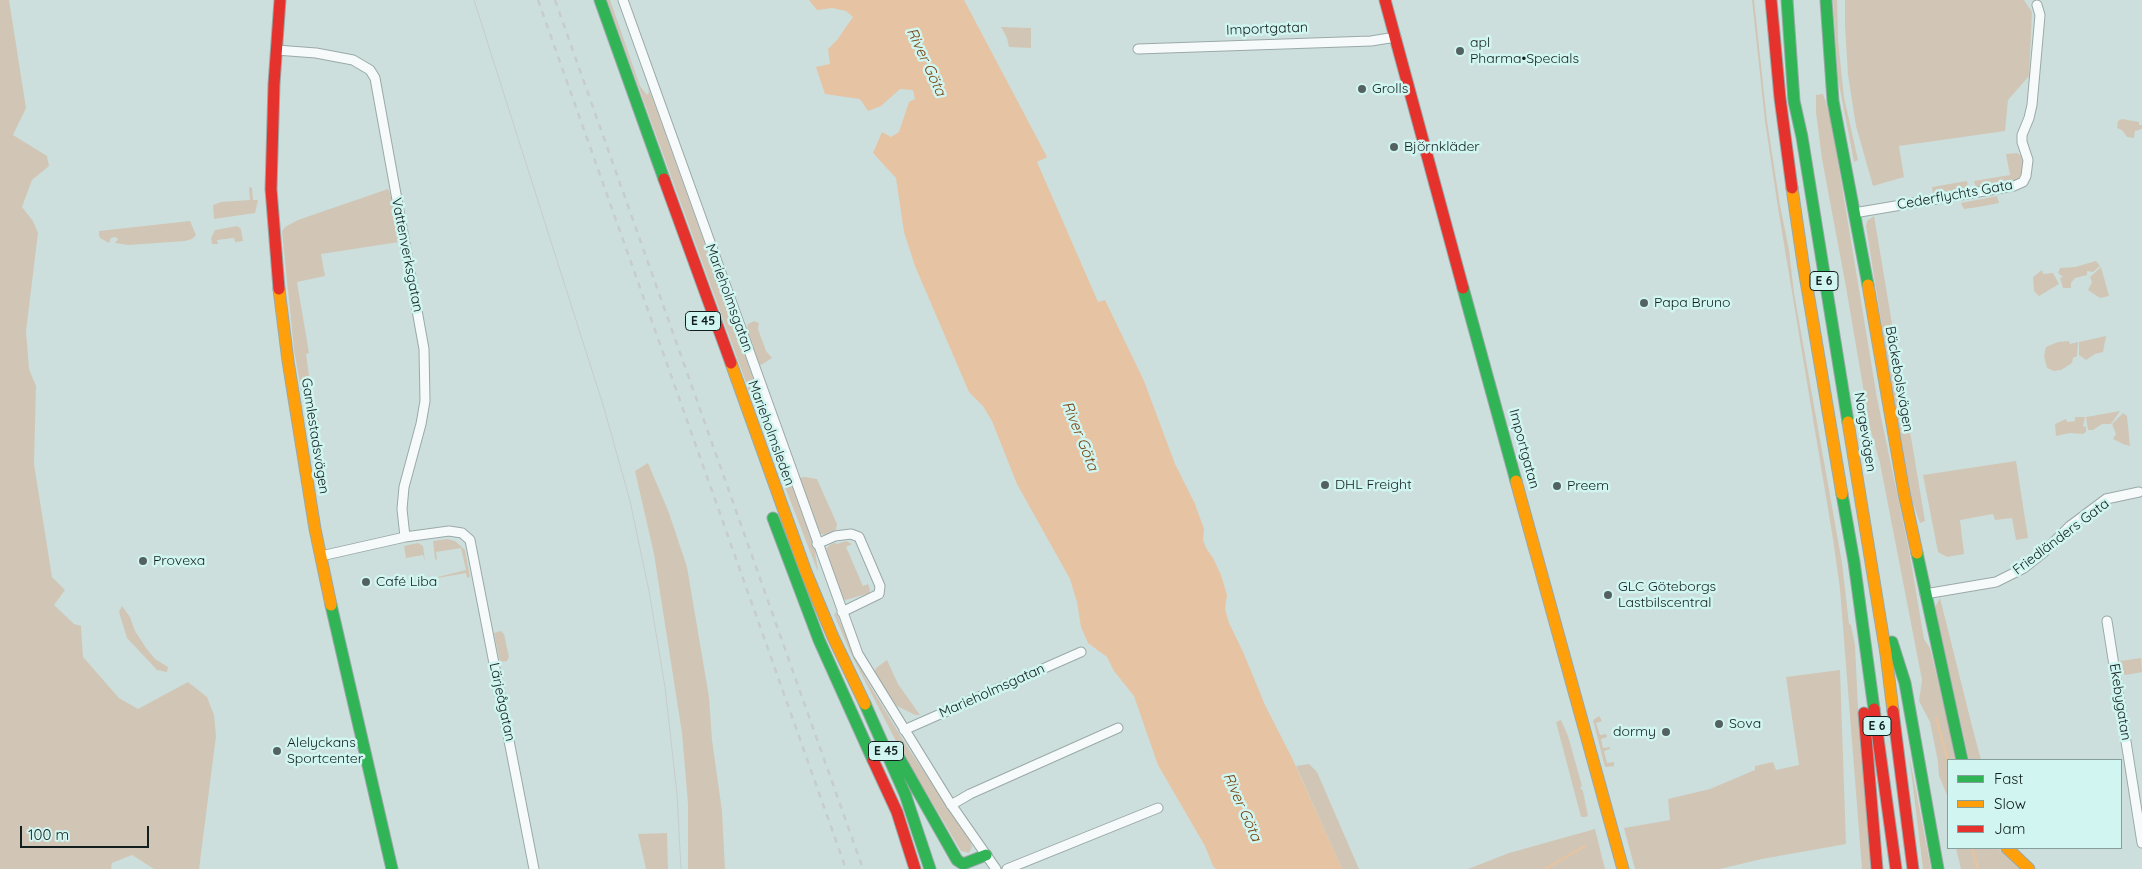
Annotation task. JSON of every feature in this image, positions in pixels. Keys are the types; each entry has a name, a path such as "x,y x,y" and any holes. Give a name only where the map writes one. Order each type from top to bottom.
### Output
{"main road":[{"name":"Gamlestadsvägen","path":"280,0 271,151 274,243 288,361 321,556 349,690 392,869"},
{"path":"588,0 669,228"},
{"name":"Marieholmsleden","path":"600,0 802,563 833,637 905,794 930,869"},
{"name":"Importgatan","path":"1386,0 1446,226 1623,869"},
{"name":"Norgevägen","path":"1787,0 1794,101 1802,138 1881,621 1913,869"},
{"path":"1790,39 1794,0"},
{"name":"Bäckebolsvägen","path":"1826,0 1834,101 1904,493 1962,759"},
{"name":"E 6","path":"1771,1 1780,98 1802,263 1854,562 1896,869"},
{"name":"E 45","path":"768,505 819,640 897,812 915,869"},
{"path":"1854,562 1854,616 1877,869"},
{"path":"1881,621 1897,653 1905,682 1938,869"},
{"path":"863,699 912,779 957,860 963,864 986,855"},
{"path":"2008,849 2029,869"}],"street":[{"name":"Marieholmsgatan","path":"623,0 817,544 863,663 951,805 996,869"},
{"name":"Cederflychts Gata","path":"1854,213 2014,186 2023,182 2026,176 2028,160 2022,135 2030,118 2032,105 2040,16 2037,5"},
{"name":"Importgatan","path":"1138,49 1371,41 1396,37"},
{"name":"Vattenverksgatan","path":"276,50 316,53 353,60 370,70 375,78 424,349 425,401 421,424 404,487 402,509 405,537"},
{"name":"Friedländers Gata","path":"1925,594 1996,582 2024,568 2043,554 2070,526 2106,499 2139,492"},
{"name":"Lärjeågatan","path":"405,537 449,531 462,533 472,546 534,869"},
{"path":"817,544 835,536 851,534 859,537 880,586 879,594 842,612"},
{"path":"321,556 405,537"},
{"name":"Ekebygatan","path":"2107,621 2142,843"},
{"name":"Marieholmsgatan","path":"904,730 1081,652"},
{"path":"951,805 970,794 1118,728"},
{"path":"1007,869 1158,808"}],"shaded area":[{"path":"0,0 9,0 26,108 13,135 47,156 49,166 32,180 22,207 33,221 38,233 26,331 29,369 36,386 34,464 52,577 65,590 54,605 74,624 81,626 83,657 119,698 138,709 188,682 207,697 214,715 216,736 199,869 154,869 132,855 112,863 111,869 0,869"},
{"path":"607,0 610,0 640,86 647,95 649,92 648,86 815,550 818,572 771,451"},
{"path":"1752,0 1754,0 1767,121 1789,250 1794,293 1842,563 1849,624 1851,625 1855,645 1858,708 1872,869 1862,869 1840,589 1765,121"},
{"path":"1833,0 1837,0 1838,40 1844,97 1858,160 1854,162 1838,79"},
{"path":"1845,0 2024,0 2032,12 2029,76 2008,100 2005,131 1899,146 1904,177 1873,186 1856,126 1848,75"},
{"path":"1001,27 1031,28 1031,48 1009,47"},
{"path":"1823,94 1830,114 1877,398 1909,550 1924,639 1930,648 1957,759 1947,759 1947,795 1939,776 1930,722 1919,701 1922,680 1880,463 1870,428 1822,159 1816,112 1816,95"},
{"path":"2122,119 2139,122 2139,125 2142,125 2142,129 2135,131 2134,138 2127,137 2122,130 2117,128 2118,121"},
{"path":"2017,153 2023,157 2023,172 2017,180 1976,187 1974,181 2010,175 2006,154"},
{"path":"1967,181 1968,187 1963,190 1933,193 1932,187"},
{"path":"249,187 252,188 253,200 258,200 255,213 214,219 213,205 221,202 250,200"},
{"path":"388,189 399,242 321,254 325,276 297,282 309,353 306,354 315,418 318,418 319,421 307,424 294,350 282,231 285,227 298,220"},
{"path":"1997,196 1999,203 1964,209 1961,203"},
{"path":"1874,216 1925,521 1920,523 1911,498 1900,441 1866,226 1867,221"},
{"path":"190,221 196,235 192,239 185,241 128,245 115,243 118,239 115,237 111,238 109,243 100,238 99,235 99,231"},
{"path":"237,226 241,229 243,241 235,242 234,238 217,240 218,244 212,244 211,238 215,230"},
{"path":"2096,261 2100,266 2093,272 2087,271 2087,275 2075,278 2071,283 2071,288 2063,288 2060,278 2063,277 2058,273 2060,268 2075,267"},
{"path":"2101,267 2109,296 2100,298 2088,290 2092,282 2090,277"},
{"path":"2042,270 2043,274 2053,273 2059,284 2039,296 2034,291 2033,277"},
{"path":"754,321 759,323 758,329 766,351 772,358 761,365 759,364 747,329 748,324"},
{"path":"2106,336 2103,352 2095,354 2086,360 2079,355 2079,342"},
{"path":"2069,341 2070,344 2078,342 2077,356 2073,358 2072,363 2061,370 2054,371 2047,368 2044,356 2046,347 2058,342"},
{"path":"2120,411 2111,424 2102,424 2093,430 2088,430 2086,417"},
{"path":"2123,413 2127,416 2130,446 2113,439 2116,434 2112,424"},
{"path":"2075,417 2085,417 2083,426 2086,427 2086,432 2083,434 2070,433 2056,436 2055,424 2066,419 2067,422 2075,421"},
{"path":"2016,461 2028,538 2016,540 2012,518 1995,520 1993,514 1960,520 1964,554 1947,557 1938,552 1923,475"},
{"path":"648,463 669,513 687,567 709,697 712,740 722,811 725,869 688,869 688,804 682,733 654,554 635,471"},
{"path":"799,478 817,479 837,524 836,530 825,535 819,533"},
{"path":"447,539 455,541 465,550 470,577 467,578 466,573 426,580 466,570 461,548 436,552 437,560 435,559 433,541"},
{"path":"846,541 852,544 846,547 863,586 868,584 870,590 869,593 846,600 842,598 826,549 831,544"},
{"path":"418,543 423,546 425,561 423,555 406,558 404,546"},
{"path":"1940,598 1981,759 1969,759 1935,607"},
{"path":"122,606 146,648 155,659 168,667 167,672 157,670 127,638 119,612"},
{"path":"836,613 866,679 906,745 970,840 972,847 969,853 961,851 898,745 851,654 834,614"},
{"path":"501,631 504,634 509,657 507,661 500,662 494,633"},
{"path":"2141,658 2142,672 2126,675 2121,673 2120,661"},
{"path":"887,660 898,684 920,715 915,715 897,706 874,673 876,668"},
{"path":"1840,670 1846,844 1762,859 1720,869 1635,869 1624,828 1670,820 1668,799 1710,789 1755,770 1755,766 1773,762 1776,770 1799,765 1786,677"},
{"path":"1599,716 1602,721 1596,723 1600,735 1606,734 1607,737 1601,739 1603,748 1610,747 1610,749 1604,751 1607,763 1614,762 1614,766 1605,767 1593,720"},
{"path":"1561,720 1568,736 1582,786 1580,788 1583,791 1588,816 1585,817 1581,817 1556,722"},
{"path":"1909,754 1931,869 1923,869"},
{"path":"1309,764 1317,772 1359,869 1342,869 1296,766"},
{"path":"1595,829 1605,869 1468,869 1509,853"},
{"path":"667,833 668,869 646,869 638,834"},
{"path":"1956,849 1999,849 2019,869 1961,869"}],"water":[{"name":"River Göta","path":"809,0 964,0 1047,157 1037,162 1098,302 1105,300 1144,381 1175,464 1195,504 1204,529 1203,540 1206,548 1221,575 1227,595 1225,609 1229,623 1265,705 1292,758 1342,869 1216,869 1213,866 1205,846 1158,765 1134,696 1114,671 1107,657 1088,643 1081,627 1077,602 1070,579 1017,484 992,421 983,406 969,392 915,266 904,232 896,178 873,153 882,132 891,137 899,132 909,102 915,99 913,90 900,89 881,106 868,111 860,99 825,94 816,67 830,64 828,49 837,40 853,17 846,11 832,8 817,10"}],"waterway":[{"path":"1936,718 1947,759"},
{"path":"1545,869 1585,846"},
{"path":"1972,849 1978,869"}],"tram line":[{"path":"474,0 604,408 630,501 649,591 665,687 677,794 681,869"}],"railway":[{"path":"538,0 846,869"},
{"path":"555,0 863,869"}],"traffic: fast":[{"path":"600,0 664,179"},
{"path":"1787,0 1794,101 1802,137 1848,422"},
{"path":"1826,0 1833,101 1868,285"},
{"path":"1463,288 1516,481"},
{"path":"1842,494 1854,562 1874,709"},
{"path":"773,518 819,640 873,760"},
{"path":"1917,553 1962,759"},
{"path":"331,605 392,869"},
{"path":"1892,642 1905,683 1938,869"},
{"path":"865,704 905,794 930,869"},
{"path":"898,756 957,860 963,864 986,855"}],"traffic: slow":[{"path":"1792,188 1842,494"},
{"path":"1868,285 1904,493 1917,553"},
{"path":"279,289 288,361 315,529 331,605"},
{"path":"731,363 806,572 833,637 865,704"},
{"path":"1848,422 1886,654 1893,711"},
{"path":"1516,481 1623,869"},
{"path":"2008,849 2029,869"}],"traffic: jam":[{"path":"279,289 271,189 274,84 280,0"},
{"path":"1385,0 1463,288"},
{"path":"1771,0 1780,98 1792,188"},
{"path":"664,179 731,363"},
{"path":"1874,709 1896,869"},
{"path":"1893,711 1913,869"},
{"path":"1864,713 1877,869"},
{"path":"873,760 897,812 915,869"}],"place":[{"name":"apl Pharma•Specials","path":"1460,51"},
{"name":"Grolls","path":"1362,89"},
{"name":"Björnkläder","path":"1394,147"},
{"name":"Papa Bruno","path":"1644,303"},
{"name":"DHL Freight","path":"1325,485"},
{"name":"Preem","path":"1557,486"},
{"name":"Provexa","path":"143,561"},
{"name":"Café Liba","path":"366,582"},
{"name":"GLC Göteborgs Lastbilscentral","path":"1608,595"},
{"name":"Sova","path":"1719,724"},
{"name":"dormy","path":"1666,732"},
{"name":"Alelyckans Sportcenter","path":"277,751"}]}
